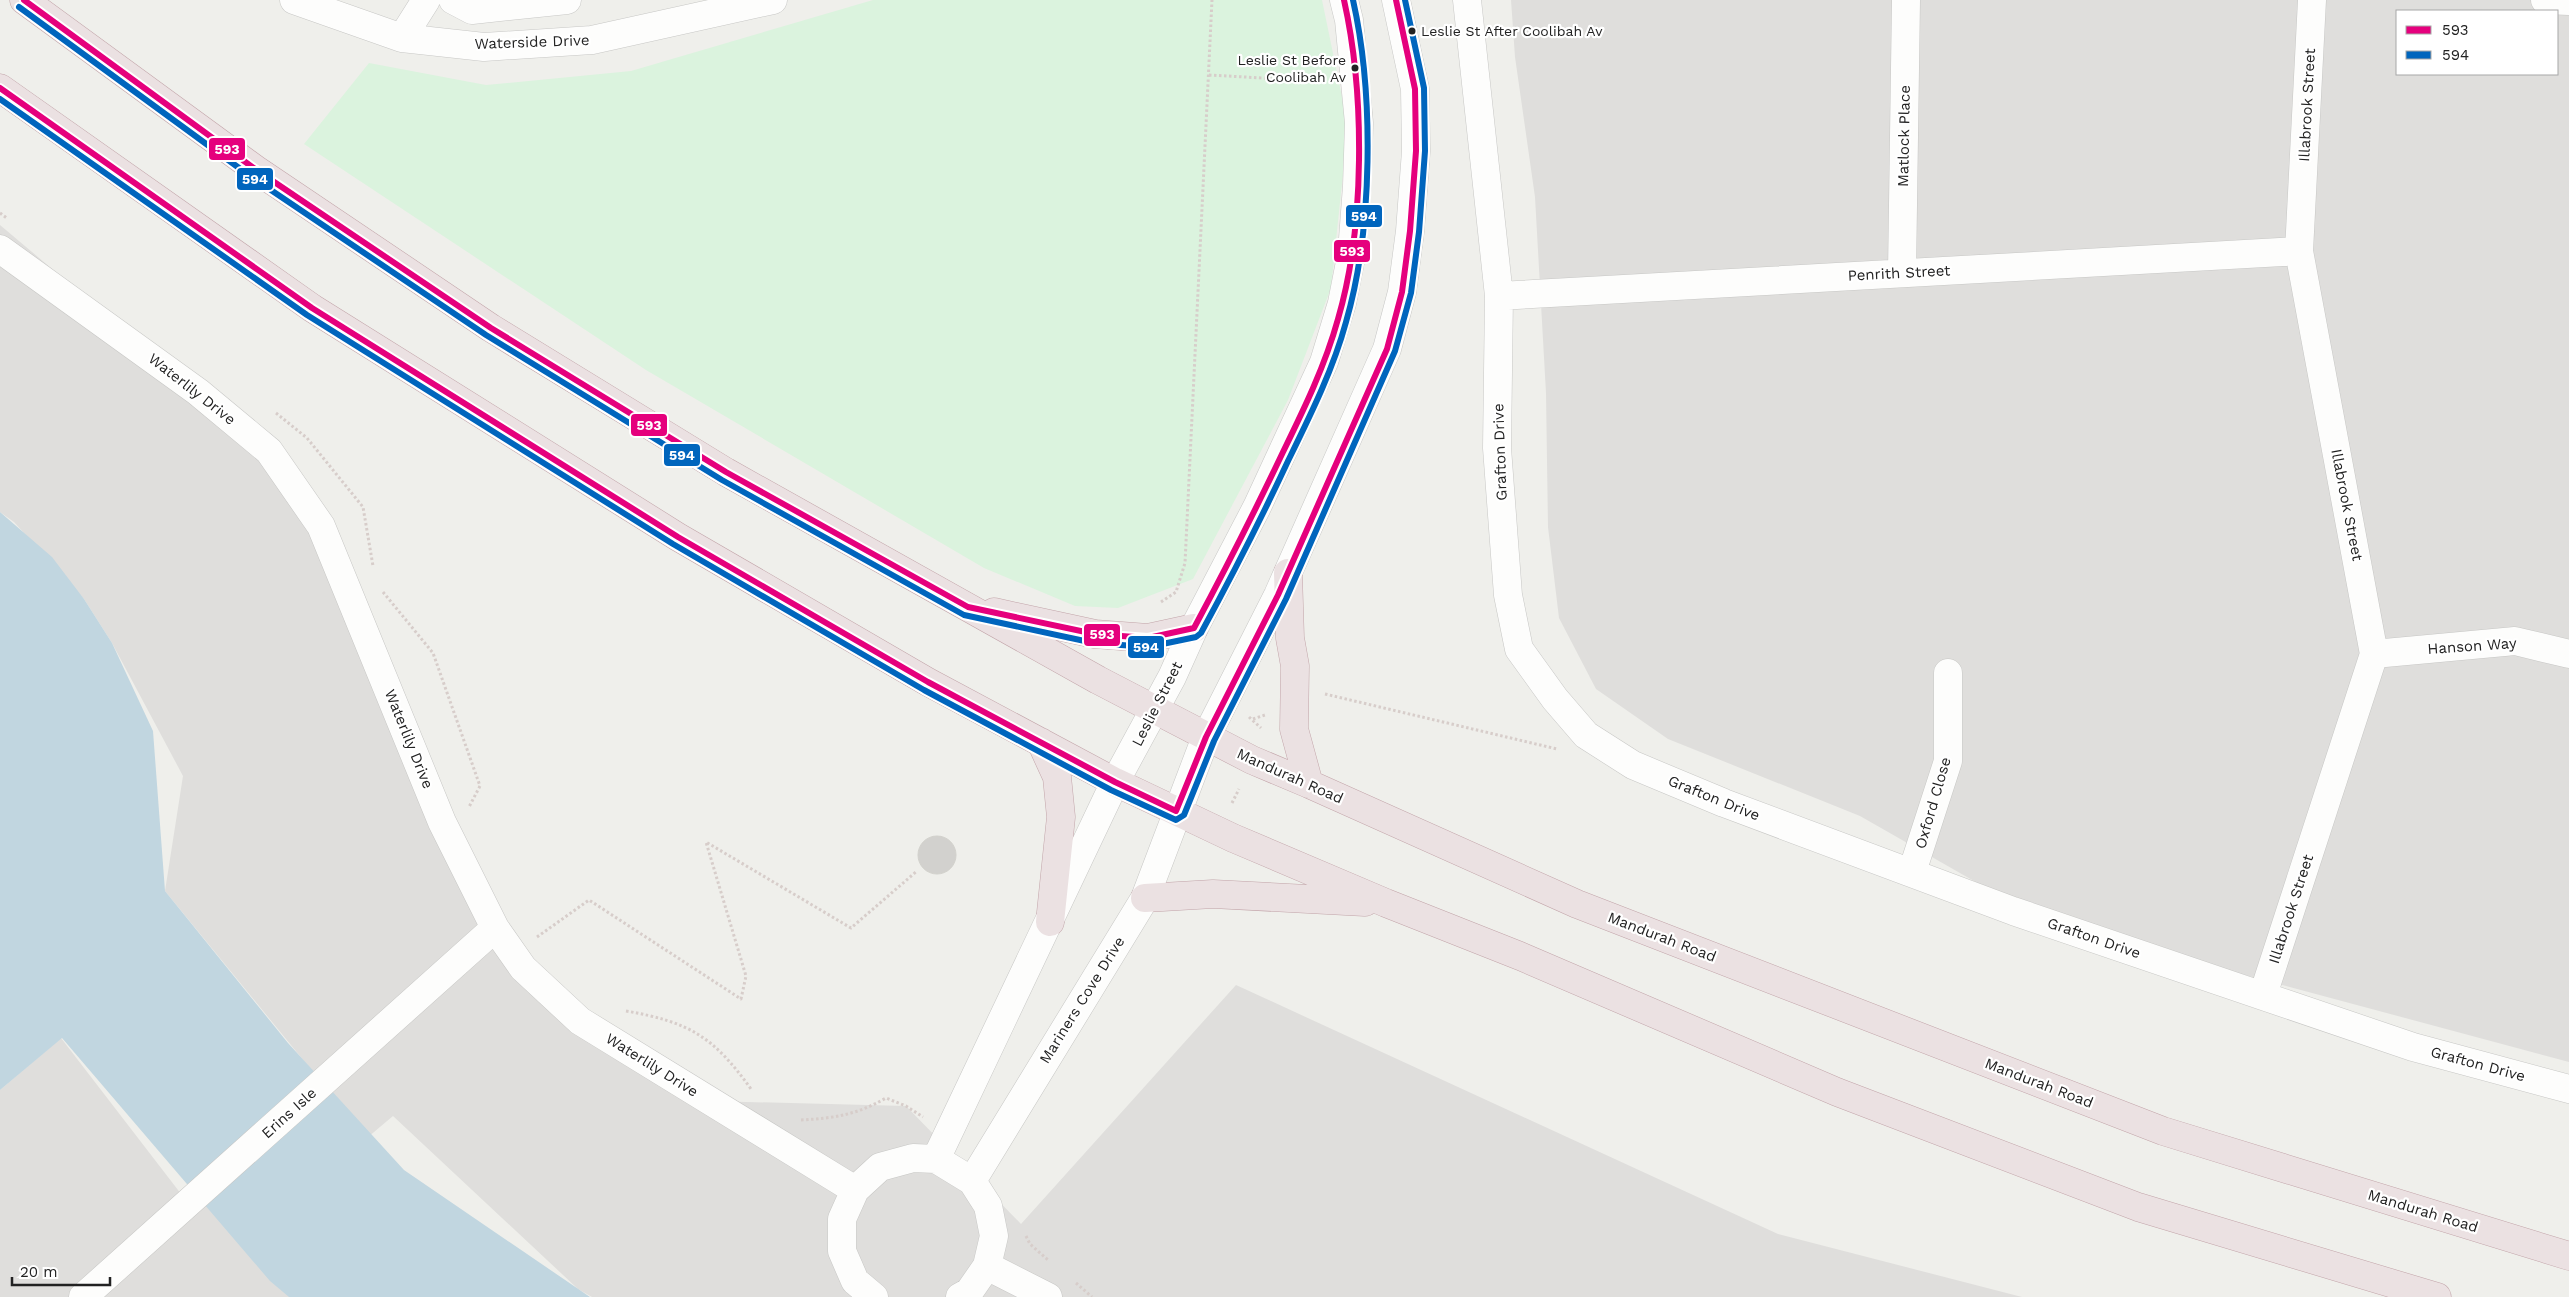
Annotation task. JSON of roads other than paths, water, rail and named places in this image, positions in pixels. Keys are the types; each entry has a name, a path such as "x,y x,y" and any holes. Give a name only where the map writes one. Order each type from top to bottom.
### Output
{"highway":[{"name":"Mandurah Road","path":"24,0 255,169 491,328 726,472 1154,711 1206,738 1577,904 2163,1131 2569,1256"},
{"path":"0,88 312,308 678,537 928,682 1115,782 1234,838 1386,903 1520,956 1837,1092 2138,1207 2436,1297"},
{"path":"1288,573 1290,638 1295,666 1294,729 1309,784"},
{"path":"968,607 1095,634 1148,638 1194,628"},
{"path":"1041,742 1057,778 1061,817 1050,922"},
{"path":"1145,898 1213,894 1386,903"}],"street":[{"name":"Waterside Drive","path":"294,0 402,38 484,47 592,40 774,0"},
{"path":"402,38 426,0"},
{"path":"453,0 472,10 567,0"},
{"name":"Leslie Street","path":"1115,782 1154,711 1194,628 1257,507 1305,406 1324,362 1342,303 1352,252 1359,123 1349,20 1344,0"},
{"path":"1176,811 1206,738 1288,573 1386,349 1402,292 1410,231 1414,171 1415,89 1396,0"},
{"name":"Grafton Drive","path":"1467,0 1499,296 1497,448 1508,595 1520,649 1555,699 1586,735 1633,764 1724,803 2013,911 2413,1047 2569,1089"},
{"name":"Matlock Place","path":"1902,273 1906,0"},
{"name":"Illabrook Street","path":"2262,995 2374,654 2300,251 2312,0"},
{"path":"2545,0 2569,1"},
{"name":"Waterlily Drive","path":"0,249 198,392 269,451 321,526 442,822 495,928 523,968 580,1021 855,1190"},
{"name":"Penrith Street","path":"1499,296 2300,251"},
{"name":"Hanson Way","path":"2374,654 2515,640 2569,654"},
{"name":"Oxford Close","path":"1912,872 1948,761 1948,673"},
{"path":"936,1159 1115,782"},
{"name":"Mariners Cove Drive","path":"972,1181 1145,898 1176,811"},
{"name":"Erins Isle","path":"83,1297 495,928"},
{"path":"874,1297 855,1280 842,1251 842,1219 855,1190 880,1167 913,1158 936,1159 972,1181 988,1206 994,1236 988,1266 969,1292 960,1297"},
{"path":"988,1266 1048,1297"}],"water":[{"path":"0,512 52,557 84,599 112,643 153,731 165,891 288,1043 404,1170 590,1297 289,1297 270,1281 62,1038 0,1090"}],"place":[{"name":"Leslie St After Coolibah Av","path":"1412,31"},
{"name":"Leslie St Before Coolibah Av","path":"1355,68"}]}
